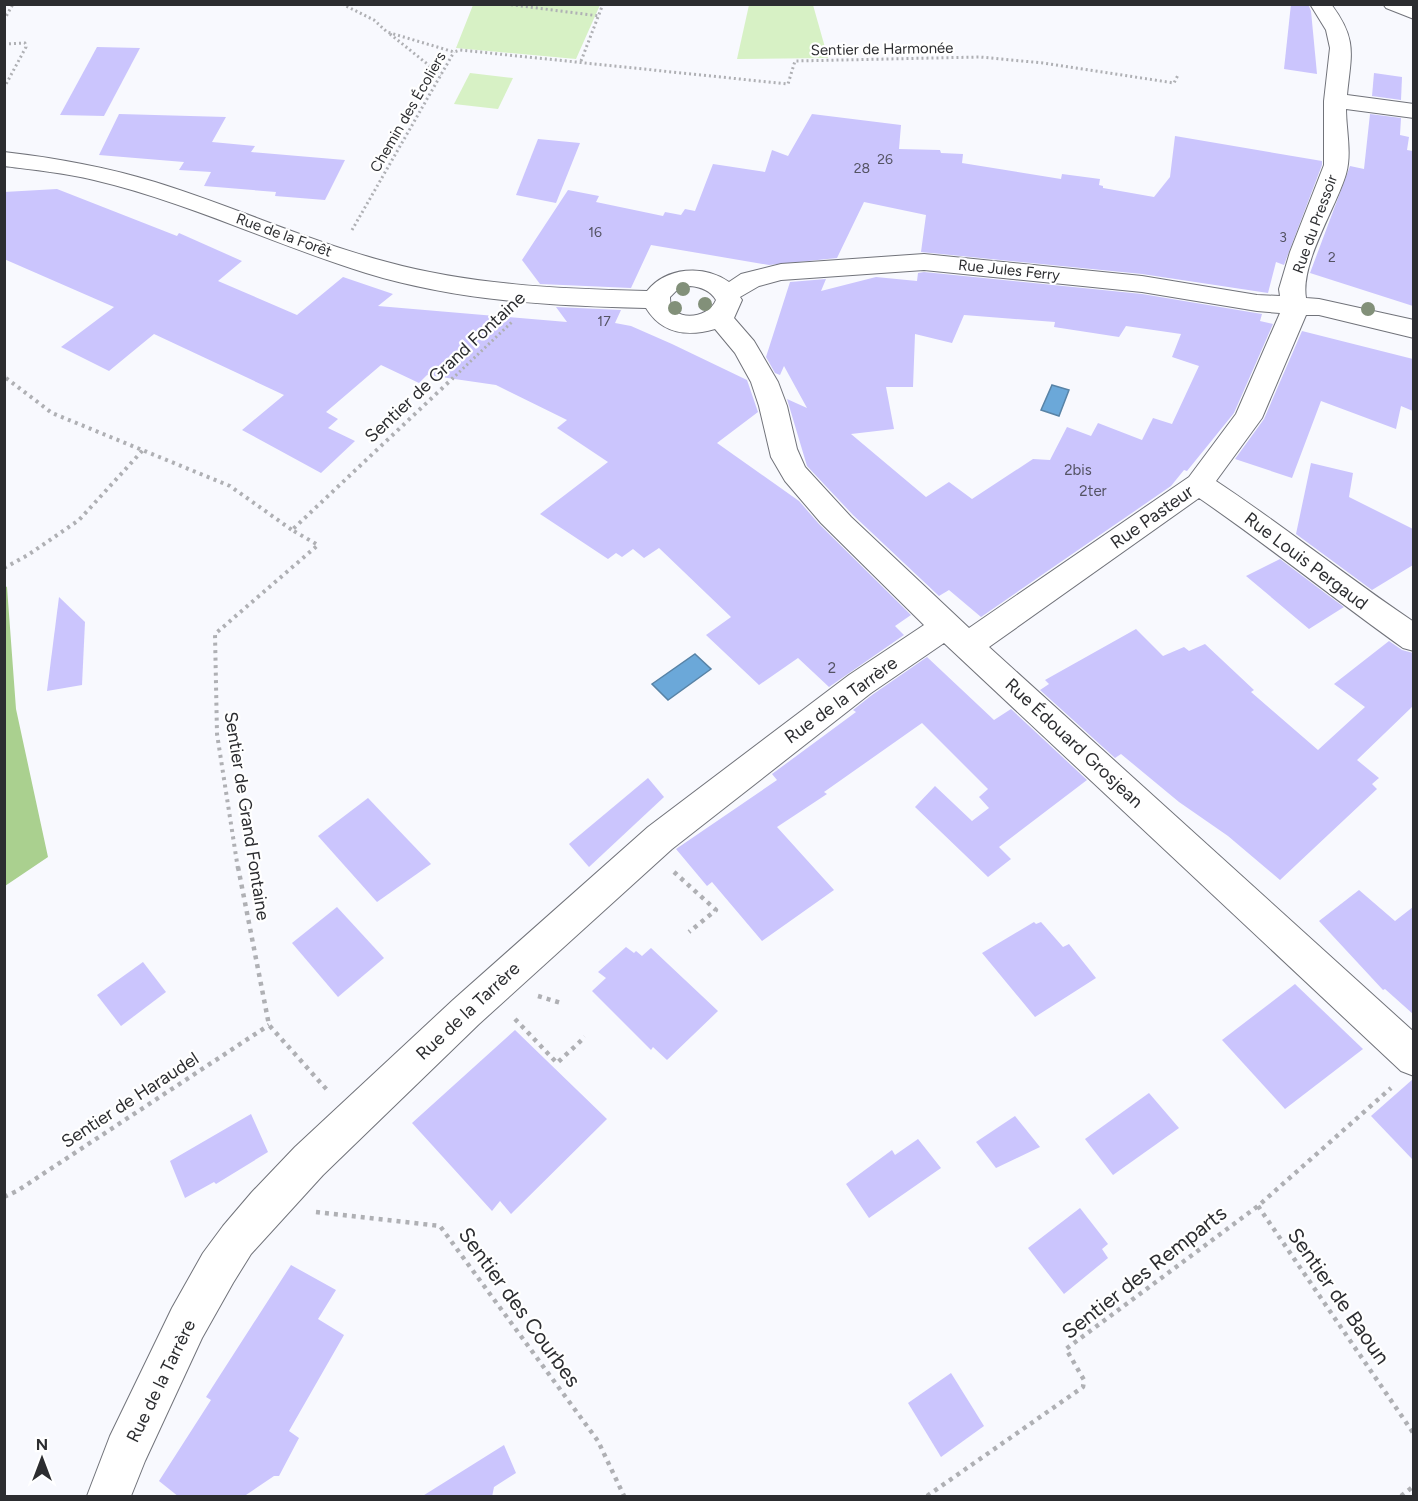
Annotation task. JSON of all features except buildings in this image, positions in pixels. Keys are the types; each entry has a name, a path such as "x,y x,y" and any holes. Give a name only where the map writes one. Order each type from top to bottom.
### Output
{"street":[{"name":"Rue du Pressoir","path":"1295,306 1292,290 1302,252 1334,174 1337,161 1335,101 1341,53 1340,40 1338,31 1320,4"},
{"path":"1394,4 1413,13"},
{"path":"1335,101 1413,111"},
{"name":"Rue de la Forêt","path":"4,159 61,164 101,175 225,213 377,268 437,281 484,289 656,300"},
{"name":"Rue Jules Ferry","path":"723,306 750,280 781,272 924,262 1142,284 1257,303 1319,306 1413,329"},
{"path":"688,278 711,281 723,306 704,324 686,325 669,321 658,312 656,300 666,286 688,278"},
{"name":"Rue Édouard Grosjean","path":"723,306 745,350 765,382 780,446 786,460 826,512 1405,1070"},
{"name":"Rue Pasteur","path":"956,637 1199,484 1248,418 1291,322 1295,306"},
{"name":"Rue Louis Pergaud","path":"1199,484 1254,521 1352,597 1413,639"},
{"name":"Rue de la Tarrère","path":"109,1497 126,1452 187,1323 218,1268 237,1240 266,1206 353,1119 610,880 660,838 860,684 956,637"}],"path":[{"path":"4,20 14,4"},
{"name":"Chemin des Écoliers","path":"329,252 348,238 454,51 387,32 374,20 342,4"},
{"path":"506,4 598,16"},
{"path":"580,61 603,4"},
{"path":"387,32 441,75"},
{"path":"4,44 25,43 26,47 4,88"},
{"name":"Sentier de Harmonée","path":"454,51 580,61 788,84 795,61 836,59 980,57 1043,63 1174,83 1178,75"},
{"name":"Sentier de Grand Fontaine","path":"269,1025 234,849 217,734 215,634 318,545 292,530 554,295"},
{"path":"4,376 52,413 230,486 292,530"},
{"path":"4,568 28,555 79,520 143,450"},
{"path":"689,932 716,909"},
{"path":"532,994 561,1003"},
{"path":"511,1015 557,1063 585,1037"},
{"path":"269,1025 353,1119"},
{"name":"Sentier de Haraudel","path":"4,1197 17,1191 269,1025"},
{"name":"Sentier des Remparts","path":"927,1497 1083,1387 1084,1380 1066,1349 1258,1206 1405,1070"},
{"name":"Sentier des Courbes","path":"266,1206 440,1226 598,1441 624,1497"},
{"name":"Sentier de Baoun","path":"1258,1206 1344,1329 1413,1434"},
{"path":"1401,1497 1413,1486"}],"green space":[{"path":"473,4 600,5 576,59 456,48"},
{"path":"749,5 813,5 828,58 737,59"},
{"path":"470,73 513,78 498,109 454,104"},
{"path":"5,586 7,587 16,709 48,857 5,886"}],"water":[{"path":"1052,385 1069,390 1059,416 1041,410"},
{"path":"695,654 711,669 668,700 652,684"}]}
